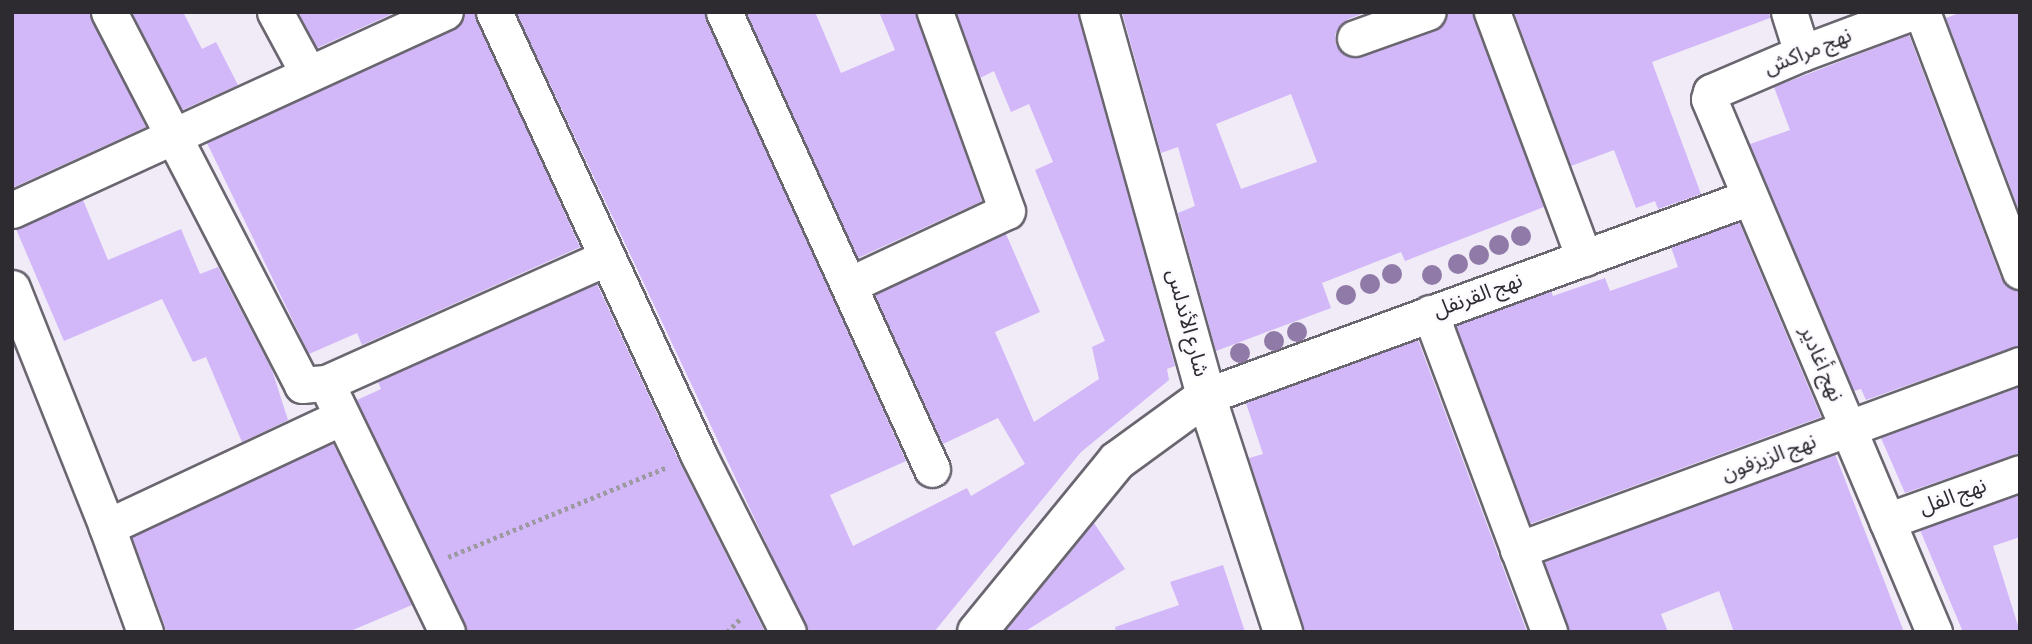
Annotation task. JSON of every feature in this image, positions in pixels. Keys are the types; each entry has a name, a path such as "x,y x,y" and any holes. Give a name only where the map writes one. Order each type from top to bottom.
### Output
{"street":[{"path":"109,12 178,139 298,381 308,387 326,383 606,258"},
{"path":"275,12 308,73"},
{"path":"12,209 178,139 308,73 445,12"},
{"path":"494,12 698,454 788,632"},
{"path":"724,12 932,469"},
{"path":"849,285 1007,211 935,12"},
{"name":"شارع الأندلس","path":"1098,12 1206,396 1283,632"},
{"path":"1355,38 1428,12"},
{"path":"1492,12 1584,258"},
{"path":"1789,12 1802,53"},
{"name":"نهج مراكش","path":"1709,97 1802,53 1912,12"},
{"path":"1922,12 2020,271"},
{"name":"نهج أغادير","path":"1709,97 1934,632"},
{"name":"نهج القرنفل","path":"1206,396 1751,197"},
{"path":"12,288 107,527 145,632"},
{"path":"1430,313 1549,632"},
{"name":"نهج الزيزفون","path":"1518,550 2020,365"},
{"path":"326,383 415,571 447,632"},
{"path":"977,632 1117,461 1206,396"},
{"path":"107,527 342,417"},
{"name":"نهج الفل","path":"1887,521 2020,473"}],"path":[{"path":"415,571 698,454"}],"building":[{"path":"12,12 89,12 146,127 12,188"},
{"path":"132,12 183,12 202,49 216,42 238,85 182,110"},
{"path":"298,12 396,12 317,48"},
{"path":"465,12 474,12 580,247 362,345 357,333 309,354 207,143 453,30"},
{"path":"516,12 704,12 906,461 830,495 853,546 967,488 971,496 1025,464 998,418 943,444 875,295 1006,234 1040,312 995,332 1034,422 1099,379 1092,347 1105,341 1035,170 1053,162 1029,104 1011,112 994,71 980,78 956,12 1078,12 1175,366 1167,369 1169,380 1081,452 934,632 808,632"},
{"path":"746,12 815,12 841,73 895,50 879,12 915,12 982,201 858,258"},
{"path":"1122,12 1367,12 1348,19 1335,34 1336,45 1352,58 1435,31 1448,12 1472,12 1544,207 1405,261 1401,252 1322,283 1331,308 1216,351 1178,213 1195,206 1178,147 1161,153","holes":["1291,94 1317,162 1241,189 1216,124"]},
{"path":"1514,12 1769,12 1770,18 1652,62 1701,194 1658,209 1655,201 1636,208 1614,150 1571,166"},
{"path":"1962,12 2020,12 2020,213 1946,18"},
{"path":"1909,35 2001,278 2020,291 2020,345 1866,400 1861,389 1854,391 1750,144 1790,130 1774,87"},
{"path":"83,200 108,260 181,229 200,274 218,267 272,370 288,420 242,442 206,357 193,362 162,299 64,341 16,229"},
{"path":"1739,222 1821,417 1530,524 1456,326 1551,291 1553,296 1605,278 1610,291 1678,267 1671,247"},
{"path":"597,284 680,463 765,632 467,632 357,400 381,389 378,382"},
{"path":"1418,340 1527,632 1304,632 1249,458 1263,454 1246,403"},
{"path":"2020,387 2020,453 1905,493 1881,438"},
{"path":"333,443 412,605 348,632 167,632 132,537"},
{"path":"1835,454 1904,632 1734,632 1719,591 1661,614 1668,632 1569,632 1544,562"},
{"path":"2020,494 2020,537 1993,546 2020,632 1963,632 1920,530"},
{"path":"1094,523 1125,569 1024,632 1005,632"},
{"path":"1223,565 1245,632 1116,632 1115,627 1179,605 1170,582"}]}
